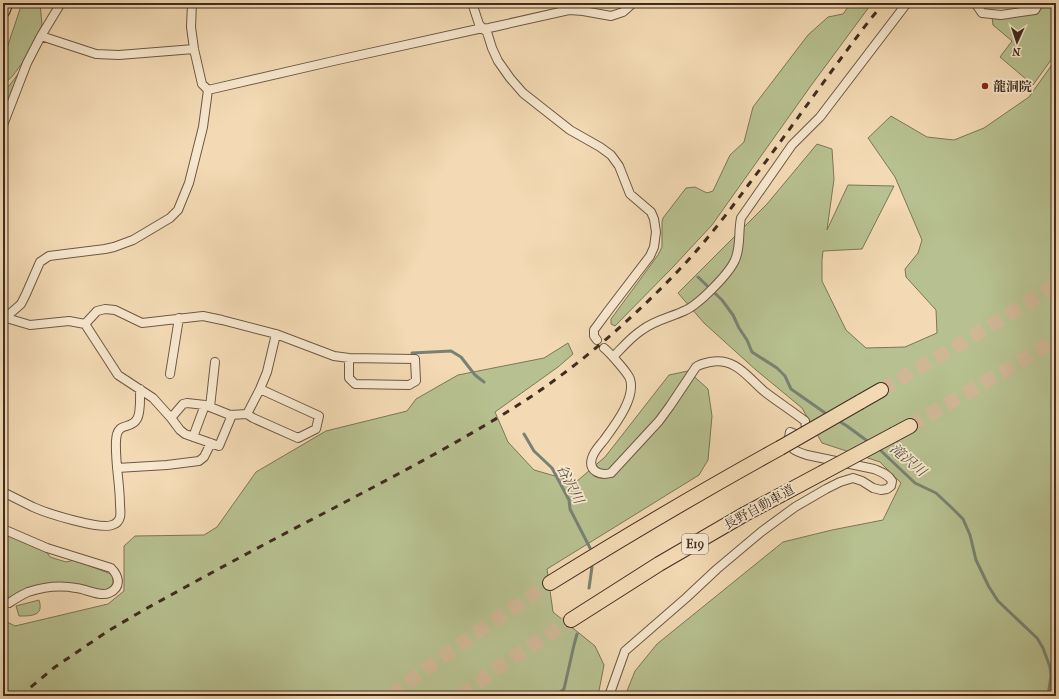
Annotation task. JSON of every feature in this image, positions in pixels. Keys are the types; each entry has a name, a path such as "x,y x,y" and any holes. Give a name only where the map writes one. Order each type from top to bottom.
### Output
{"highway":[{"path":"3,11 6,3"},
{"path":"550,583 703,490 881,390"},
{"name":"長野自動車道","path":"571,620 666,560 745,514 910,426"}],"street":[{"path":"3,125 28,63 41,36 61,3"},
{"path":"192,3 191,27 194,49 202,84 208,90"},
{"path":"472,3 479,24 487,32 498,61 510,78 523,93 570,130 611,155 619,166 630,194 650,212 654,219 656,232 654,247 650,256 594,330 594,336 597,340"},
{"path":"208,90 569,10 611,16 623,12 633,3"},
{"path":"613,357 642,329 659,320 687,310 696,304 730,269 735,261 738,251 741,218 792,145 820,117 907,3"},
{"path":"975,3 982,14 1001,15 1035,10 1039,3"},
{"path":"41,36 96,54 119,55 194,49"},
{"path":"4,317 21,304 40,262 49,256 114,247 133,240 170,218 178,210 189,183 203,127 208,90"},
{"path":"84,324 97,311 105,309 115,310 142,323 203,316 276,334 334,356 349,358 415,359 416,381 409,385 354,384 349,378 349,358"},
{"path":"4,317 30,325 69,321 84,324 118,375 153,398 185,434 219,446 232,414"},
{"path":"170,374 179,318"},
{"path":"247,414 267,372 276,334"},
{"path":"604,348 630,378 631,391 622,413 595,451 592,458 591,465 599,474 611,473 643,439 659,421 696,367 700,364 719,361 729,363 747,374 764,392 805,421 806,428 803,433 798,435 790,432 788,438 792,449 796,452 874,469 885,473 892,480 891,486 887,489 881,490 873,488 862,481 853,478 840,482 826,488 795,507 761,532 625,651 609,696"},
{"path":"193,437 207,406 215,362"},
{"path":"3,492 34,508 61,518 112,526 120,517 120,494 116,442 117,433 120,428 132,424 137,420 139,412 140,389"},
{"path":"171,418 183,404 187,403 207,406 230,415 247,414 298,438 316,428 319,416 260,389"},
{"path":"117,468 167,465 199,461 204,457 211,442"},
{"path":"3,529 47,548 111,568 116,573 118,579 114,590 108,594 101,594 76,588 53,586 27,593 9,603"}],"green space":[{"path":"22,3 40,3 42,25 26,59 13,76 3,83 3,60"},
{"path":"851,3 872,3 712,225 615,326 611,324 611,319 658,255 662,247 663,218 686,188 695,187 707,193 713,191 730,155 744,142 753,107 808,35 828,17 843,14"},
{"path":"1043,3 1056,3 1056,53 1033,85 1000,57 1012,41 993,25 992,17 1035,13"},
{"path":"1056,59 1056,696 625,696 635,671 657,644 783,542 883,520 901,483 880,462 822,443 802,408 756,370 704,323 678,293 767,204 817,144 832,149 834,179 827,230 848,185 894,186 862,249 823,251 822,281 846,330 866,348 905,347 937,333 936,310 906,277 905,269 918,253 922,240 895,177 868,138 891,116 927,137 954,140 984,128 1029,97"},
{"path":"21,70 3,114 3,88 9,86"},
{"path":"568,343 573,354 558,367 495,412 508,442 534,470 576,482 605,457 669,375 688,371 708,389 712,416 708,460 699,475 547,569 553,612 595,646 604,665 598,696 3,696 3,620 15,626 108,604 124,591 124,546 135,536 204,535 217,527 256,472 326,431 407,411 416,399 458,375 544,358"},
{"path":"3,533 46,551 50,557 66,562 74,560 111,574 113,577 113,583 111,587 105,590 73,584 10,598 3,597"},
{"path":"39,600 40,609 36,614 19,616 16,606"}],"waterway":[{"name":"滝沢川","path":"698,277 722,300 733,315 752,352 777,368 785,376 791,389 828,415"},
{"name":"谷沢川","path":"412,353 451,351 461,357 475,375 484,382"},
{"name":"滝沢川","path":"837,420 870,443"},
{"name":"谷沢川","path":"524,434 534,451 552,468 569,500 570,509 590,548"},
{"name":"滝沢川","path":"878,448 915,483 936,493 963,519 970,535 976,560 989,587 998,601 1037,638 1043,648 1050,667 1051,676 1048,696"},
{"name":"谷沢川","path":"589,588 592,567"},
{"name":"谷沢川","path":"556,696 564,689 577,634"}],"tunnel":[{"path":"881,390 972,337 1056,285"},
{"path":"910,426 1056,339"},
{"path":"391,696 450,652 550,583"},
{"path":"461,696 500,666 571,620"}],"railway":[{"path":"20,696 55,667 108,631 213,572 382,483 456,442 529,398 569,370 607,339 643,306 688,261 761,169 861,31 884,3"}],"place":[{"name":"龍洞院","path":"985,86"}]}
